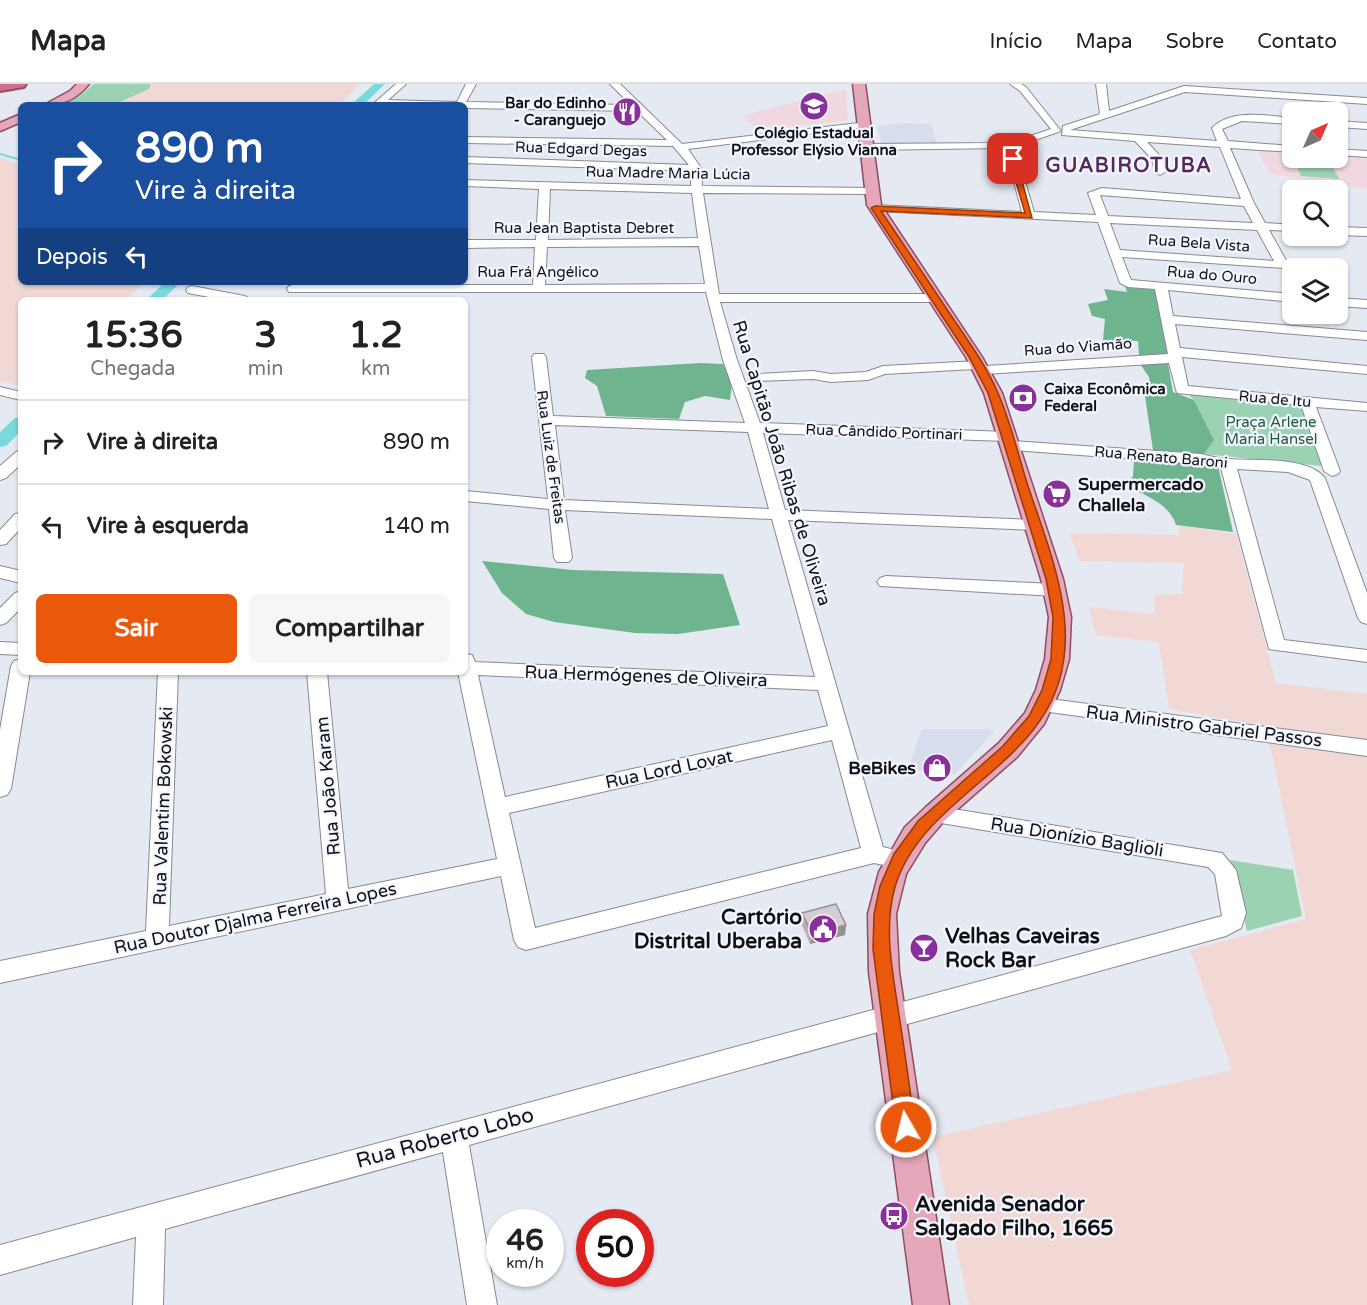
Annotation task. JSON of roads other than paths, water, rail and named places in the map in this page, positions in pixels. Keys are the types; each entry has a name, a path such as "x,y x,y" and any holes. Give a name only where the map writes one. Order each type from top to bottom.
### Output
{"highway":[{"path":"0,87 19,84"}],"main road":[{"path":"56,102 74,93 83,84"},
{"path":"859,84 873,200 981,368 997,401 1055,590 1060,617 1059,646 1053,676 1042,705 1016,742 934,814 915,835 899,859 888,886 882,914 882,949 890,1016 931,1305"},
{"path":"0,127 18,119"}],"street":[{"path":"380,102 401,84"},
{"path":"464,102 471,84"},
{"path":"615,84 677,145 696,168"},
{"path":"1015,84 1023,89 1061,130 1282,148"},
{"path":"1101,84 1105,115"},
{"path":"1269,84 1282,109"},
{"path":"468,140 677,145 766,135 864,130 1009,145 1061,130 1184,87 1282,111"},
{"path":"1348,103 1367,101"},
{"path":"468,105 640,108"},
{"path":"1262,227 1248,203 1217,128 1225,122 1282,111"},
{"path":"1348,125 1367,126"},
{"path":"1138,138 1157,158 1160,172"},
{"path":"1009,145 1029,216"},
{"path":"1348,153 1367,154"},
{"name":"Rua Edgard Degas","path":"468,160 696,168"},
{"name":"Rua Capitão João Ribas de Oliveira","path":"696,168 697,190 712,293 730,360 754,428 779,514 874,854"},
{"name":"Rua Madre Maria Lúcia","path":"468,183 697,190 873,200 1029,216 1282,228"},
{"path":"539,288 545,185"},
{"path":"1115,253 1094,194 1096,192 1248,203"},
{"name":"Rua Bela Vista","path":"1115,253 1280,265 1281,262 1262,227"},
{"path":"1348,231 1367,232"},
{"name":"Rua Jean Baptista Debret","path":"468,244 704,242"},
{"name":"Rua do Ouro","path":"1115,253 1124,280 1128,283 1282,297"},
{"path":"286,297 296,285"},
{"name":"Rua Frá Angélico","path":"296,285 539,288 935,298"},
{"path":"184,297 197,286 235,297"},
{"path":"1161,287 1175,355"},
{"path":"1348,303 1367,304"},
{"path":"1168,319 1367,336"},
{"name":"Rua do Viamão","path":"759,378 813,375 831,378 868,376 883,370 981,368 1175,355 1367,370"},
{"name":"Rua de Itu","path":"1175,355 1182,390 1367,407"},
{"name":"Rua Luiz de Freitas","path":"539,357 563,558"},
{"path":"0,407 12,394"},
{"path":"1307,402 1332,471"},
{"name":"Rua Cândido Portinari","path":"545,420 1010,441"},
{"name":"Rua Renato Baroni","path":"1010,441 1202,459 1228,464 1279,467 1311,473 1317,480 1367,618"},
{"path":"0,475 18,458"},
{"path":"1228,464 1276,645 1367,656"},
{"path":"468,496 558,505 1036,525"},
{"path":"0,540 18,521"},
{"path":"0,572 18,577"},
{"path":"886,582 1055,590"},
{"path":"0,619 18,600"},
{"path":"0,648 18,649"},
{"name":"Rua Hermógenes de Oliveira","path":"468,666 826,684"},
{"path":"0,789 19,675"},
{"name":"Rua Valentim Bokowski","path":"157,939 168,675"},
{"name":"Rua João Karam","path":"317,675 338,901"},
{"path":"468,675 526,940 874,854 899,859"},
{"name":"Rua Ministro Gabriel Passos","path":"1042,705 1367,748"},
{"name":"Rua Lord Lovat","path":"497,807 840,731"},
{"name":"Rua Dionízio Baglioli","path":"934,814 1209,858 1218,862 1225,870 1234,913 1233,921"},
{"name":"Rua Doutor Djalma Ferreira Lopes","path":"0,972 510,865"},
{"name":"Rua Roberto Lobo","path":"0,1260 1226,926 1233,921"},
{"path":"454,1135 482,1305"},
{"path":"148,1305 151,1218"}],"waterway":[{"path":"360,102 380,84"},
{"path":"0,154 18,159"},
{"path":"156,297 170,285"},
{"path":"0,442 18,425"}],"place":[{"name":"Colégio Estadual Professor Elýsio Vianna","path":"814,106"},
{"name":"Bar do Edinho - Caranguejo","path":"627,112"},
{"name":"Caixa Econômica Federal","path":"1023,398"},
{"name":"Supermercado Challela","path":"1057,494"},
{"name":"BeBikes","path":"937,768"},
{"name":"Cartório Distrital Uberaba","path":"823,929"},
{"name":"Velhas Caveiras Rock Bar","path":"924,948"},
{"name":"Avenida Senador Salgado Filho, 1665","path":"894,1216"}],"district":[{"name":"GUABIROTUBA","path":"1129,166"}],"park label":[{"name":"Praça Arlene Maria Hansel","path":"1271,430"}]}
